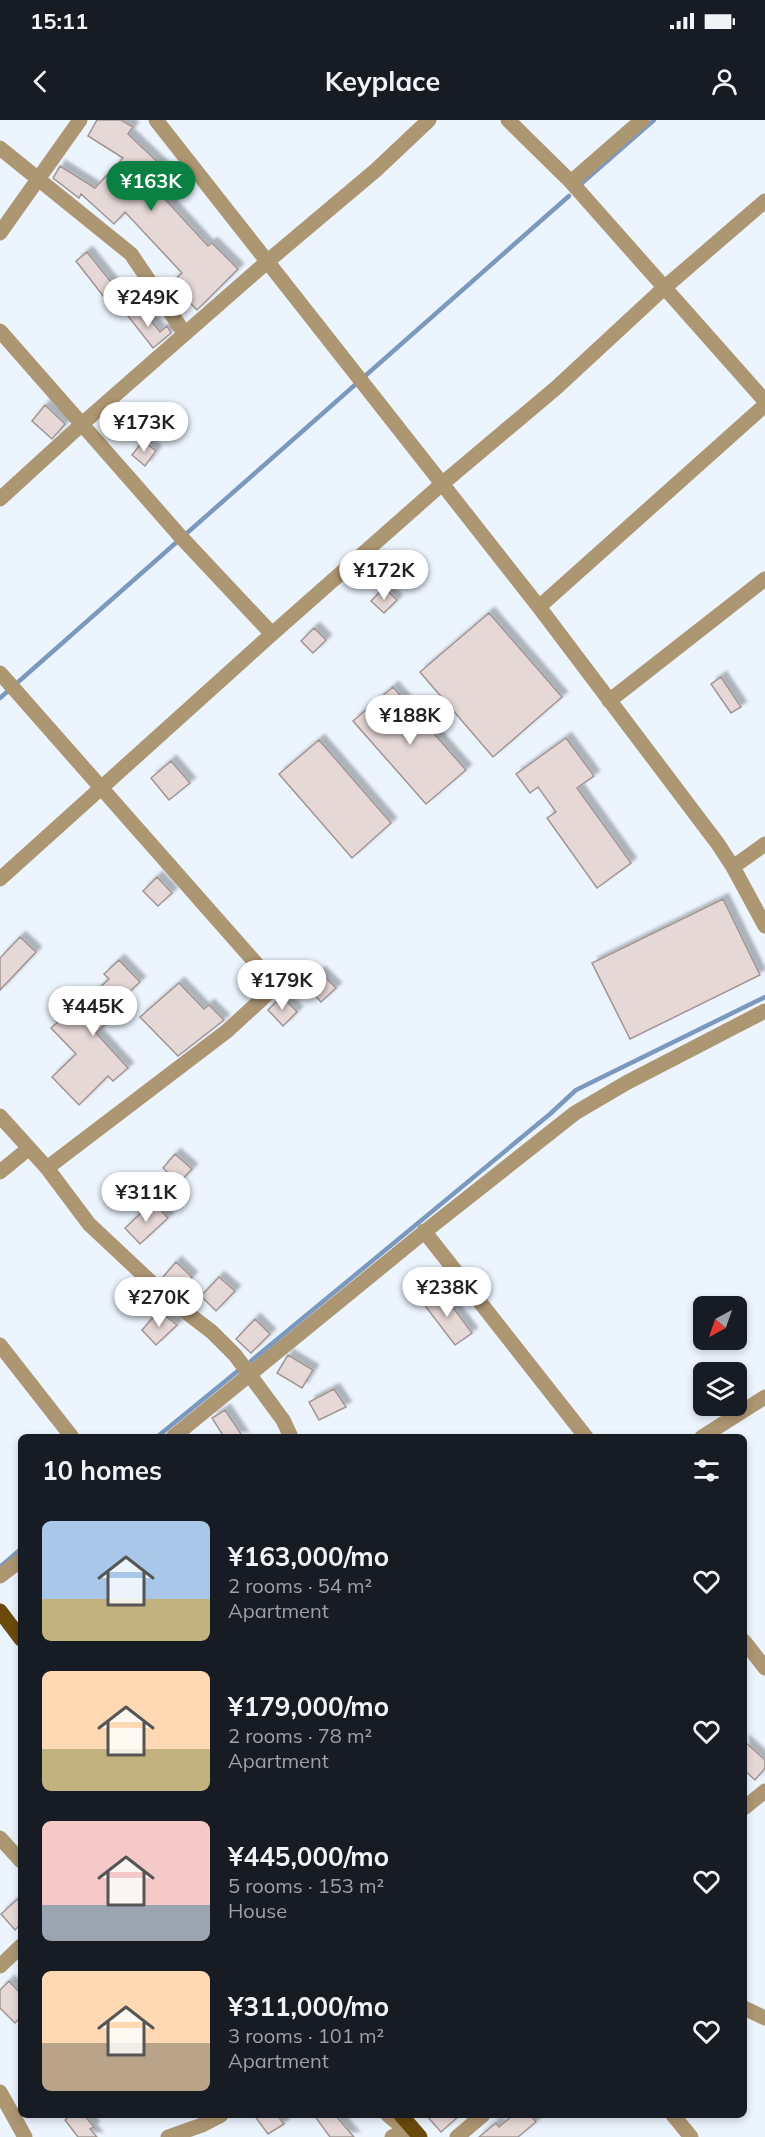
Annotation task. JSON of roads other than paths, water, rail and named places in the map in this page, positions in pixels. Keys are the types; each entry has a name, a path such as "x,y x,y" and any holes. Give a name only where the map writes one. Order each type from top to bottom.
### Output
{"main road":[{"path":"0,1611 18,1635"}],"street":[{"path":"0,233 81,120"},
{"path":"156,120 539,607 718,844 765,926"},
{"path":"0,499 184,334 376,170 429,120"},
{"path":"508,120 572,182 765,403 539,607"},
{"path":"572,182 642,120"},
{"path":"0,148 130,254 184,334"},
{"path":"0,879 272,634 443,483 556,388 664,288 765,201"},
{"path":"0,331 183,538 272,634"},
{"path":"609,701 765,579"},
{"path":"10,684 276,986 227,1030 47,1168"},
{"path":"733,867 765,844"},
{"path":"177,1434 424,1231 575,1113 626,1083 765,1011"},
{"path":"0,1116 47,1168 89,1224 169,1299 212,1332 235,1355 283,1420 290,1434"},
{"path":"0,1172 28,1149"},
{"path":"424,1231 584,1434"},
{"path":"0,1345 70,1434"},
{"path":"707,1434 765,1397"},
{"path":"0,1576 18,1562"},
{"path":"747,1645 765,1668"},
{"path":"747,1806 765,1791"},
{"path":"0,1838 18,1858"},
{"path":"0,1966 18,1949"},
{"path":"747,2009 765,2018"},
{"path":"0,2092 25,2137"},
{"path":"168,2137 216,2118"},
{"path":"392,2118 407,2131"},
{"path":"457,2137 479,2118"},
{"path":"675,2118 691,2137"}],"waterway":[{"path":"582,183 654,120"},
{"path":"0,698 569,196"},
{"path":"251,1361 576,1090 765,997"},
{"path":"161,1434 239,1370"},
{"path":"0,1567 18,1552"}]}
